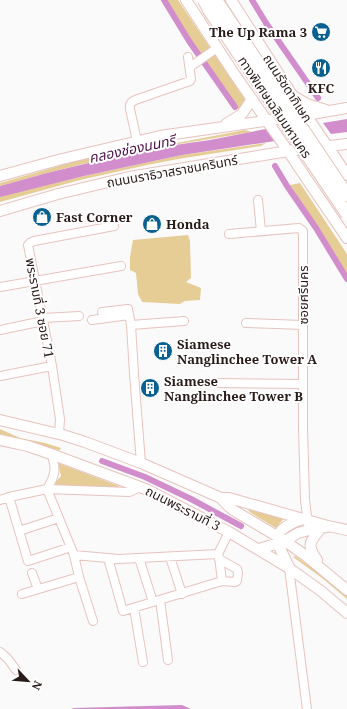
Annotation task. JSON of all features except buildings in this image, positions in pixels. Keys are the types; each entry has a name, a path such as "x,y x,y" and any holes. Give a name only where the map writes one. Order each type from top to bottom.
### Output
{"highway":[{"name":"ทางพิเศษเฉลิมมหานคร","path":"204,0 209,10 347,214"},
{"name":"ทางพิเศษเฉลิมมหานคร","path":"216,0 347,195"}],"main road":[{"path":"186,0 217,48 347,238"},
{"name":"ถนนรัชดาภิเษก","path":"231,0 293,96 346,174"},
{"path":"235,74 246,83 260,81 268,71 269,60 267,54"},
{"path":"293,96 307,104 330,111"},
{"path":"223,126 242,114 252,99"},
{"path":"0,176 42,164 160,136 347,108"},
{"name":"ถนนนราธิวาสราชนครินทร์","path":"0,211 58,194 129,177 288,151 347,144"},
{"path":"271,154 299,168"},
{"path":"346,174 347,160"},
{"name":"ถนนพระรามที่ 3","path":"0,420 59,434 85,442 141,463 221,498 233,510 306,556 347,590"},
{"name":"ถนนพระรามที่ 3","path":"0,440 28,446 52,454 148,490 230,532 259,549 321,591 347,613"},
{"path":"221,498 229,498 306,523 347,530"},
{"path":"259,549 298,533 306,523"},
{"path":"317,560 311,552 310,544 313,538 324,527"},
{"path":"280,540 289,568"},
{"name":"ถนนพระรามที่ 3","path":"306,556 317,560 347,581"}],"street":[{"path":"190,67 217,48"},
{"path":"137,141 129,106 130,103 133,100 190,82 191,79 188,57"},
{"path":"258,200 261,232"},
{"name":"พระรามที่ 3 ซอย 71","path":"59,434 60,419 52,366 28,246 30,242 34,241 114,226"},
{"name":"ซอยศรีนคร","path":"229,234 299,228 303,231 303,427 306,523"},
{"path":"0,287 121,266"},
{"path":"102,312 129,312"},
{"path":"92,320 129,312"},
{"path":"129,312 141,463"},
{"path":"0,330 43,320 79,316"},
{"path":"131,325 184,321"},
{"path":"246,323 303,325"},
{"path":"0,376 52,366"},
{"path":"218,383 303,384"},
{"path":"47,489 54,472 55,463 52,454"},
{"path":"0,500 47,489 129,492 140,487"},
{"path":"47,489 74,555 79,577 93,621"},
{"path":"8,497 28,561 71,547"},
{"path":"19,532 59,518"},
{"path":"222,581 219,556 230,532"},
{"path":"74,555 108,558 119,559 219,556 237,570 237,581 222,581 124,611 108,558"},
{"path":"170,557 182,594"},
{"path":"140,558 157,601 168,660"},
{"path":"289,568 307,709"},
{"path":"32,573 38,589"},
{"path":"22,594 79,577"},
{"path":"134,608 143,662"},
{"path":"0,652 8,659 16,670"}],"shaded area":[{"path":"166,0 178,0 246,101 239,110 199,54"},
{"path":"347,119 347,132 331,134 323,123"},
{"path":"266,129 275,141 182,155 84,176 0,197 0,186 47,173 161,147 210,140"},
{"path":"245,130 252,132 121,155 0,186 0,183 83,159"},
{"path":"266,143 261,146 147,165 80,180 0,202 0,197 5,195 84,176 182,155"},
{"path":"300,183 347,254 347,277 290,185"},
{"path":"188,235 190,241 191,278 186,282 201,288 200,300 185,301 180,304 142,302 138,294 136,273 130,270 130,257 133,240"},
{"path":"0,429 20,438 61,448 58,450 0,434"},
{"path":"58,463 119,486 120,488 58,486 54,484 61,476"},
{"path":"247,509 285,517 276,528"},
{"path":"295,556 347,595 347,599 322,578 293,557"},
{"path":"182,705 191,709 71,709 74,708"}],"waterway":[{"path":"164,0 189,41 235,107"},
{"path":"252,0 266,23 318,98"},
{"path":"275,166 316,228 347,279"},
{"path":"102,461 145,477 191,499 241,526"}],"place":[{"name":"The Up Rama 3","path":"321,32"},
{"name":"KFC","path":"321,68"},
{"name":"Fast Corner","path":"42,217"},
{"name":"Honda","path":"152,224"},
{"name":"Siamese Nanglinchee Tower A","path":"163,351"},
{"name":"Siamese Nanglinchee Tower B","path":"150,388"}],"water label":[{"name":"คลองช่องนนทรี","path":"132,149"}]}
